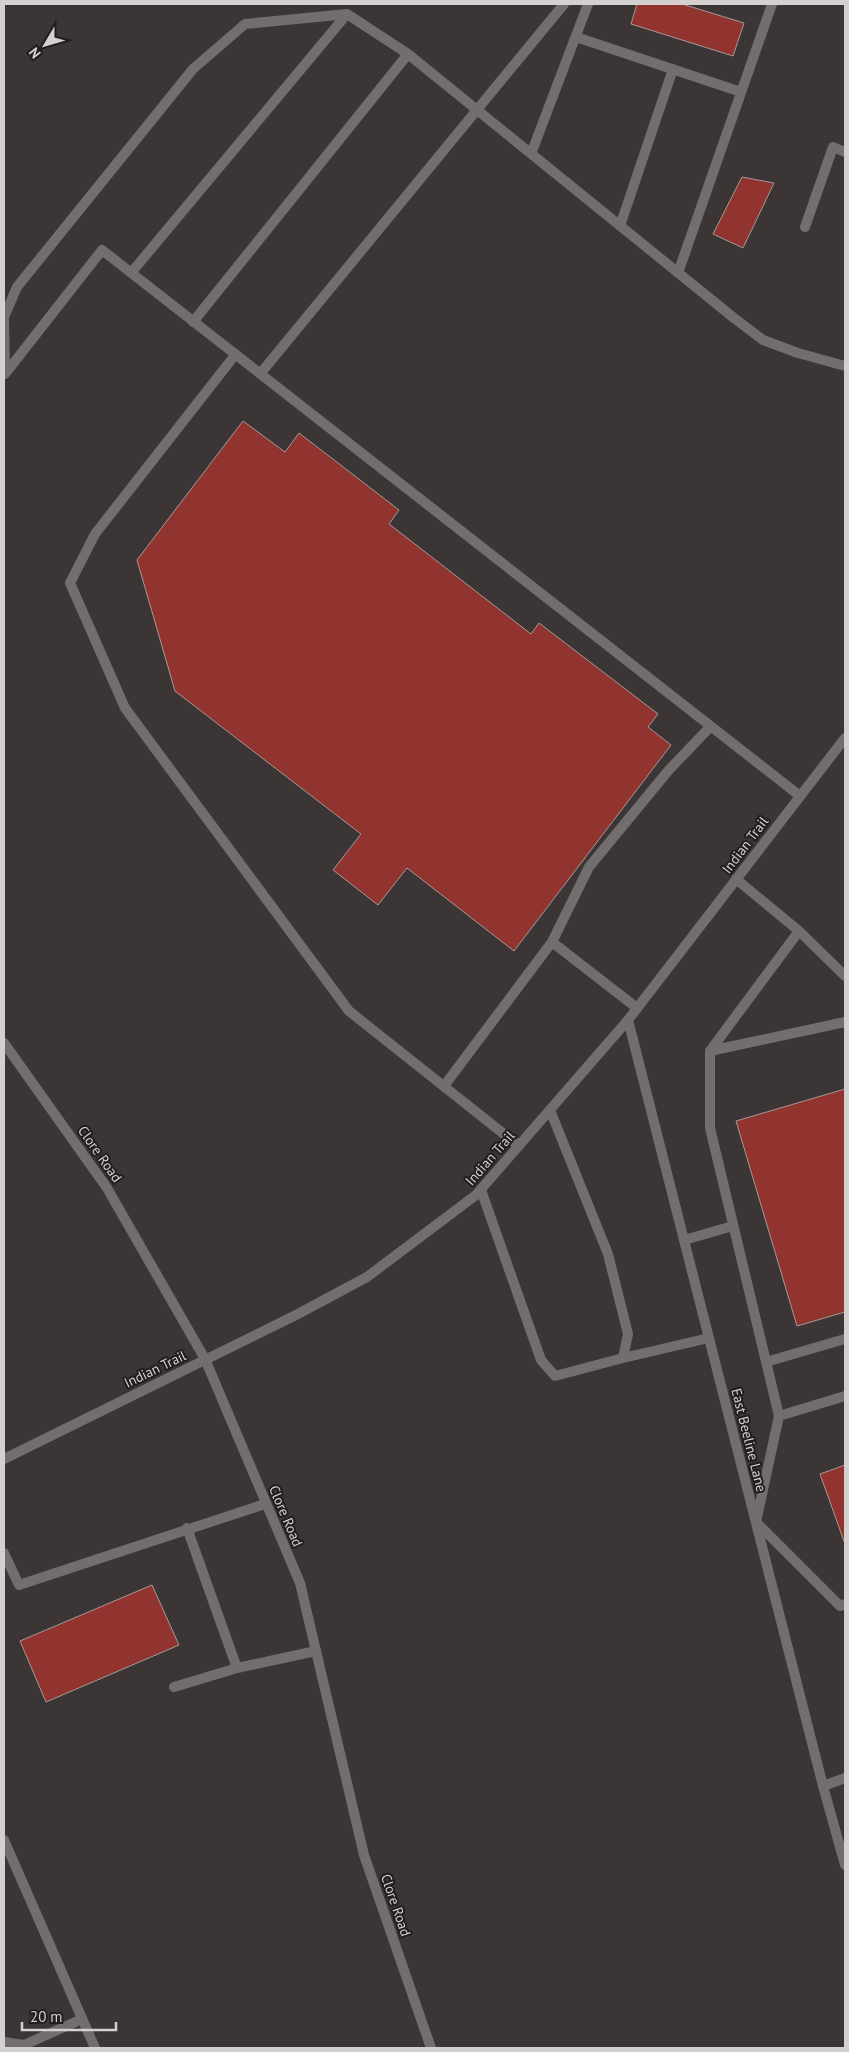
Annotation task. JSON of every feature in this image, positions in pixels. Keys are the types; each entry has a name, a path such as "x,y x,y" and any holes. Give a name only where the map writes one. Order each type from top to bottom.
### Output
{"street":[{"path":"260,374 564,4"},
{"path":"531,154 588,4"},
{"path":"678,273 772,4"},
{"path":"131,273 347,14"},
{"path":"5,375 4,317 18,287 193,69 245,24 347,14 408,54 763,340 798,353 845,366"},
{"path":"576,37 741,92"},
{"path":"193,322 408,54"},
{"path":"620,226 673,69"},
{"path":"805,228 833,146 845,152"},
{"path":"5,375 102,250 800,796"},
{"path":"236,355 96,534 70,583 125,708 349,1011 519,1146"},
{"path":"444,1086 552,942 589,867 668,771 710,727"},
{"name":"Indian Trail","path":"4,1459 367,1277 481,1190 628,1020 845,738"},
{"path":"736,879 799,931 845,976"},
{"path":"799,931 710,1051 710,1128 778,1416 756,1522 840,1606 845,1604"},
{"path":"552,942 637,1008"},
{"name":"East Beeline Lane","path":"628,1020 708,1338 845,1866"},
{"path":"710,1051 845,1022"},
{"name":"Clore Road","path":"4,1043 107,1188 205,1359 300,1583 364,1855 431,2048"},
{"path":"550,1110 608,1254 628,1334 623,1358"},
{"path":"481,1190 541,1360 555,1376 708,1338"},
{"path":"684,1240 733,1226"},
{"path":"766,1362 845,1339"},
{"path":"778,1416 845,1396"},
{"path":"4,1553 19,1585 187,1528 265,1504"},
{"path":"187,1528 237,1668"},
{"path":"174,1687 237,1668 316,1651"},
{"path":"823,1786 845,1778"},
{"path":"4,1840 95,2048"},
{"path":"4,2042 24,2045 82,2019"}],"building":[{"path":"637,4 682,4 744,23 733,56 631,24"},
{"path":"742,177 774,183 743,248 713,234"},
{"path":"243,421 285,452 299,433 399,510 389,524 531,634 539,623 658,714 648,727 671,745 514,951 407,868 378,905 333,870 361,834 175,691 137,560"},
{"path":"845,1089 845,1312 797,1326 736,1121"},
{"path":"845,1465 845,1544 820,1474"},
{"path":"152,1585 179,1645 46,1702 20,1641"}]}
